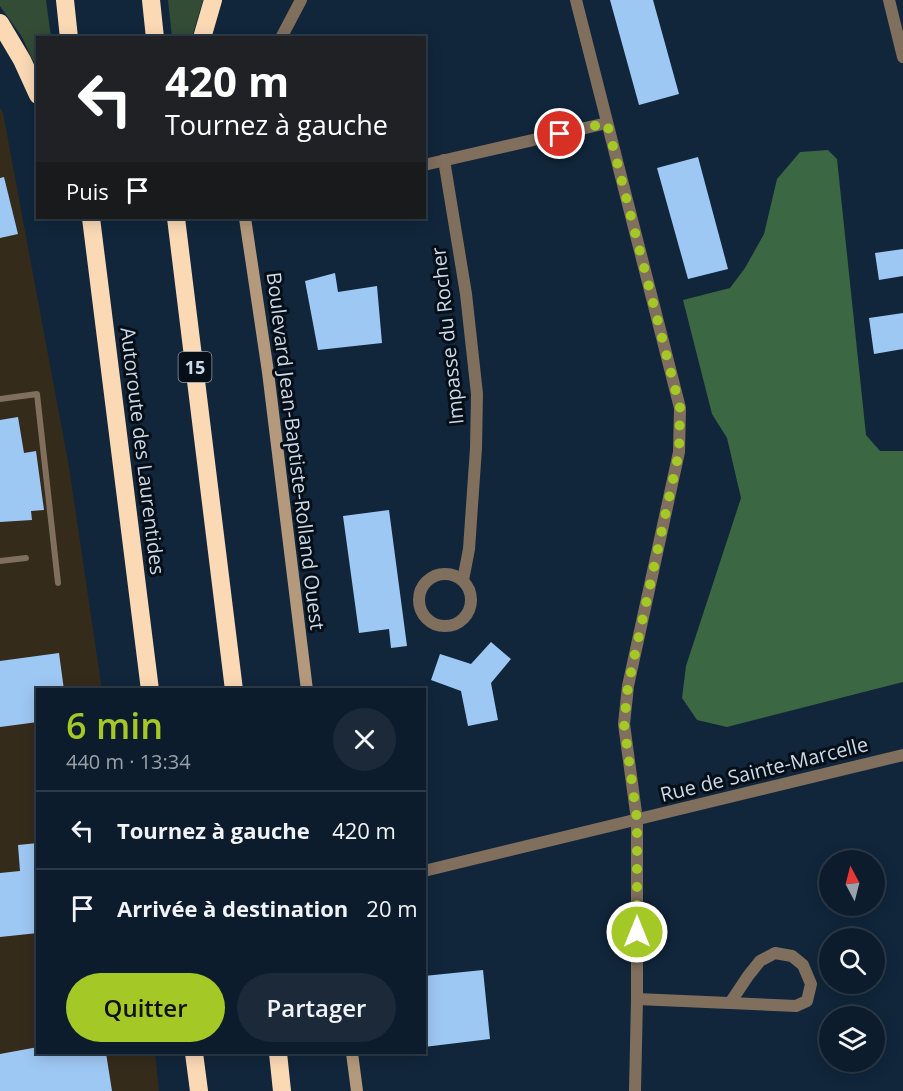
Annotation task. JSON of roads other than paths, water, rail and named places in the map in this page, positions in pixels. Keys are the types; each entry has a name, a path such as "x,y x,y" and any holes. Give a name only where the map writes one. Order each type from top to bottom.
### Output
{"highway":[{"path":"65,0 69,36"},
{"path":"151,0 155,36"},
{"path":"203,36 213,0"},
{"path":"0,23 36,90"},
{"path":"80,219 98,272"},
{"name":"Autoroute des Laurentides","path":"91,219 150,688"},
{"name":"15","path":"176,219 234,688"},
{"path":"194,1054 199,1091"},
{"path":"278,1054 282,1091"}],"street":[{"path":"282,36 301,0"},
{"path":"576,0 680,408 679,452 628,686 624,724 637,820 635,1091"},
{"path":"889,0 903,57"},
{"path":"426,164 607,123"},
{"name":"Impasse du Rocher","path":"444,160 466,294 477,394 470,538 463,580 471,595 471,604 469,612 457,624 440,626 425,617 419,601 420,592 430,578 438,574 447,574 463,580"},
{"name":"Boulevard Jean-Baptiste-Rolland Ouest","path":"245,219 268,372 307,688"},
{"name":"Rue de Sainte-Marcelle","path":"426,871 903,756"},
{"path":"637,999 796,1006 807,1001 811,984 803,965 792,956 775,953 760,961 730,1003"},
{"path":"352,1054 357,1091"}],"lane":[{"path":"0,399 37,394 58,583"},
{"path":"0,561 26,558"}]}
